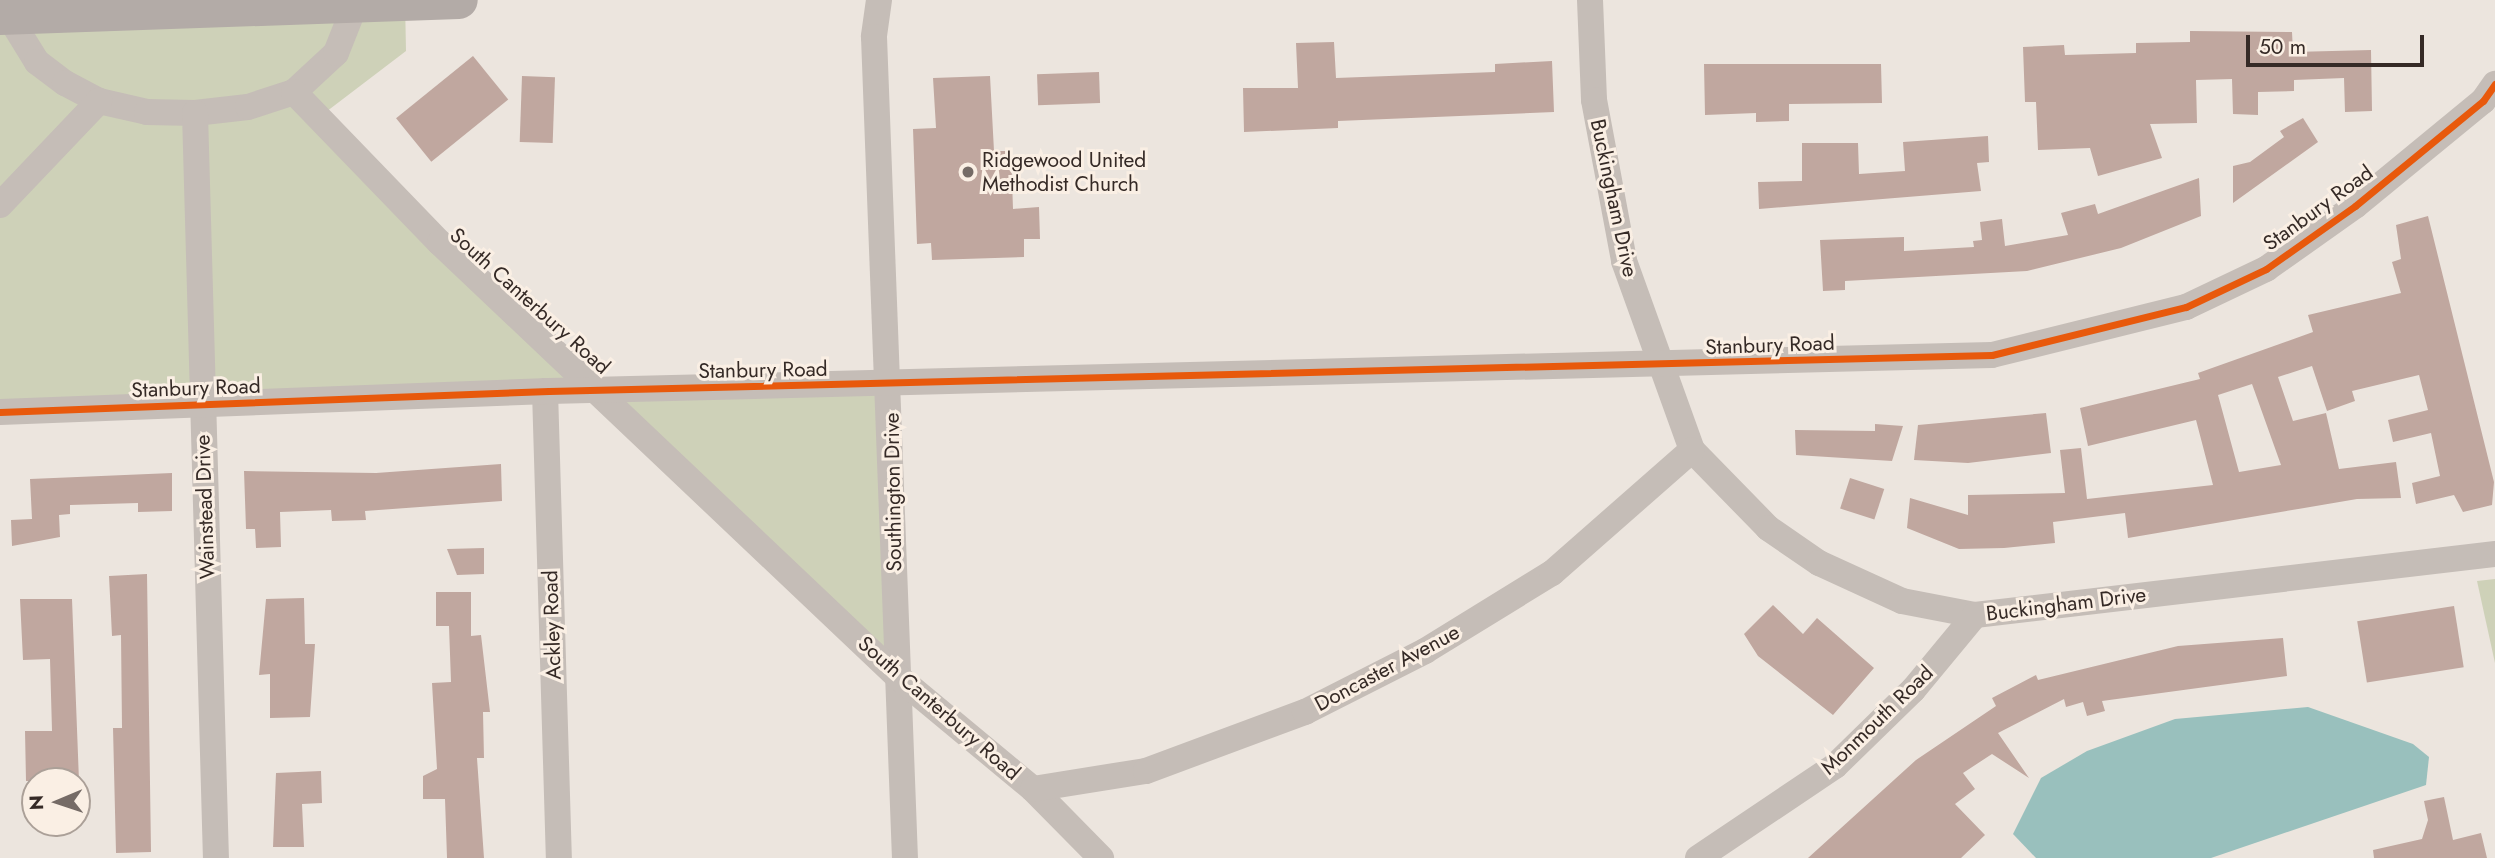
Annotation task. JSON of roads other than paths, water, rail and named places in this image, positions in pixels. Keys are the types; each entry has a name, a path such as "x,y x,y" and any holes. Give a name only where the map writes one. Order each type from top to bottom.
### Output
{"main road":[{"path":"9,10 459,0"}],"street":[{"name":"Southington Drive","path":"879,0 873,37 891,386 905,858"},
{"name":"Buckingham Drive","path":"1590,0 1594,100 1623,261 1692,450 1768,528 1819,564 1902,601 1975,615 2495,554"},
{"path":"9,10 37,62 99,101 147,112 195,113 248,107 294,92 336,53 358,2"},
{"name":"Stanbury Road","path":"0,412 545,391 891,386 1992,355 2186,307 2266,269 2355,206 2483,101 2495,84"},
{"name":"South Canterbury Road","path":"294,92 440,243 601,390 898,677 1032,789 1101,858"},
{"path":"0,205 99,101"},
{"name":"Wainstead Drive","path":"195,113 201,405 216,858"},
{"name":"Ackley Road","path":"545,391 559,858"},
{"name":"Doncaster Avenue","path":"1032,789 1146,771 1305,712 1401,663 1552,573 1692,450"},
{"name":"Monmouth Road","path":"1698,858 1835,766 1913,691 1975,615"}],"water":[{"path":"2308,707 2413,744 2429,757 2426,785 2211,858 2036,858 2013,834 2041,778 2087,751 2175,719"}],"place":[{"name":"Ridgewood United Methodist Church","path":"968,172"}]}
